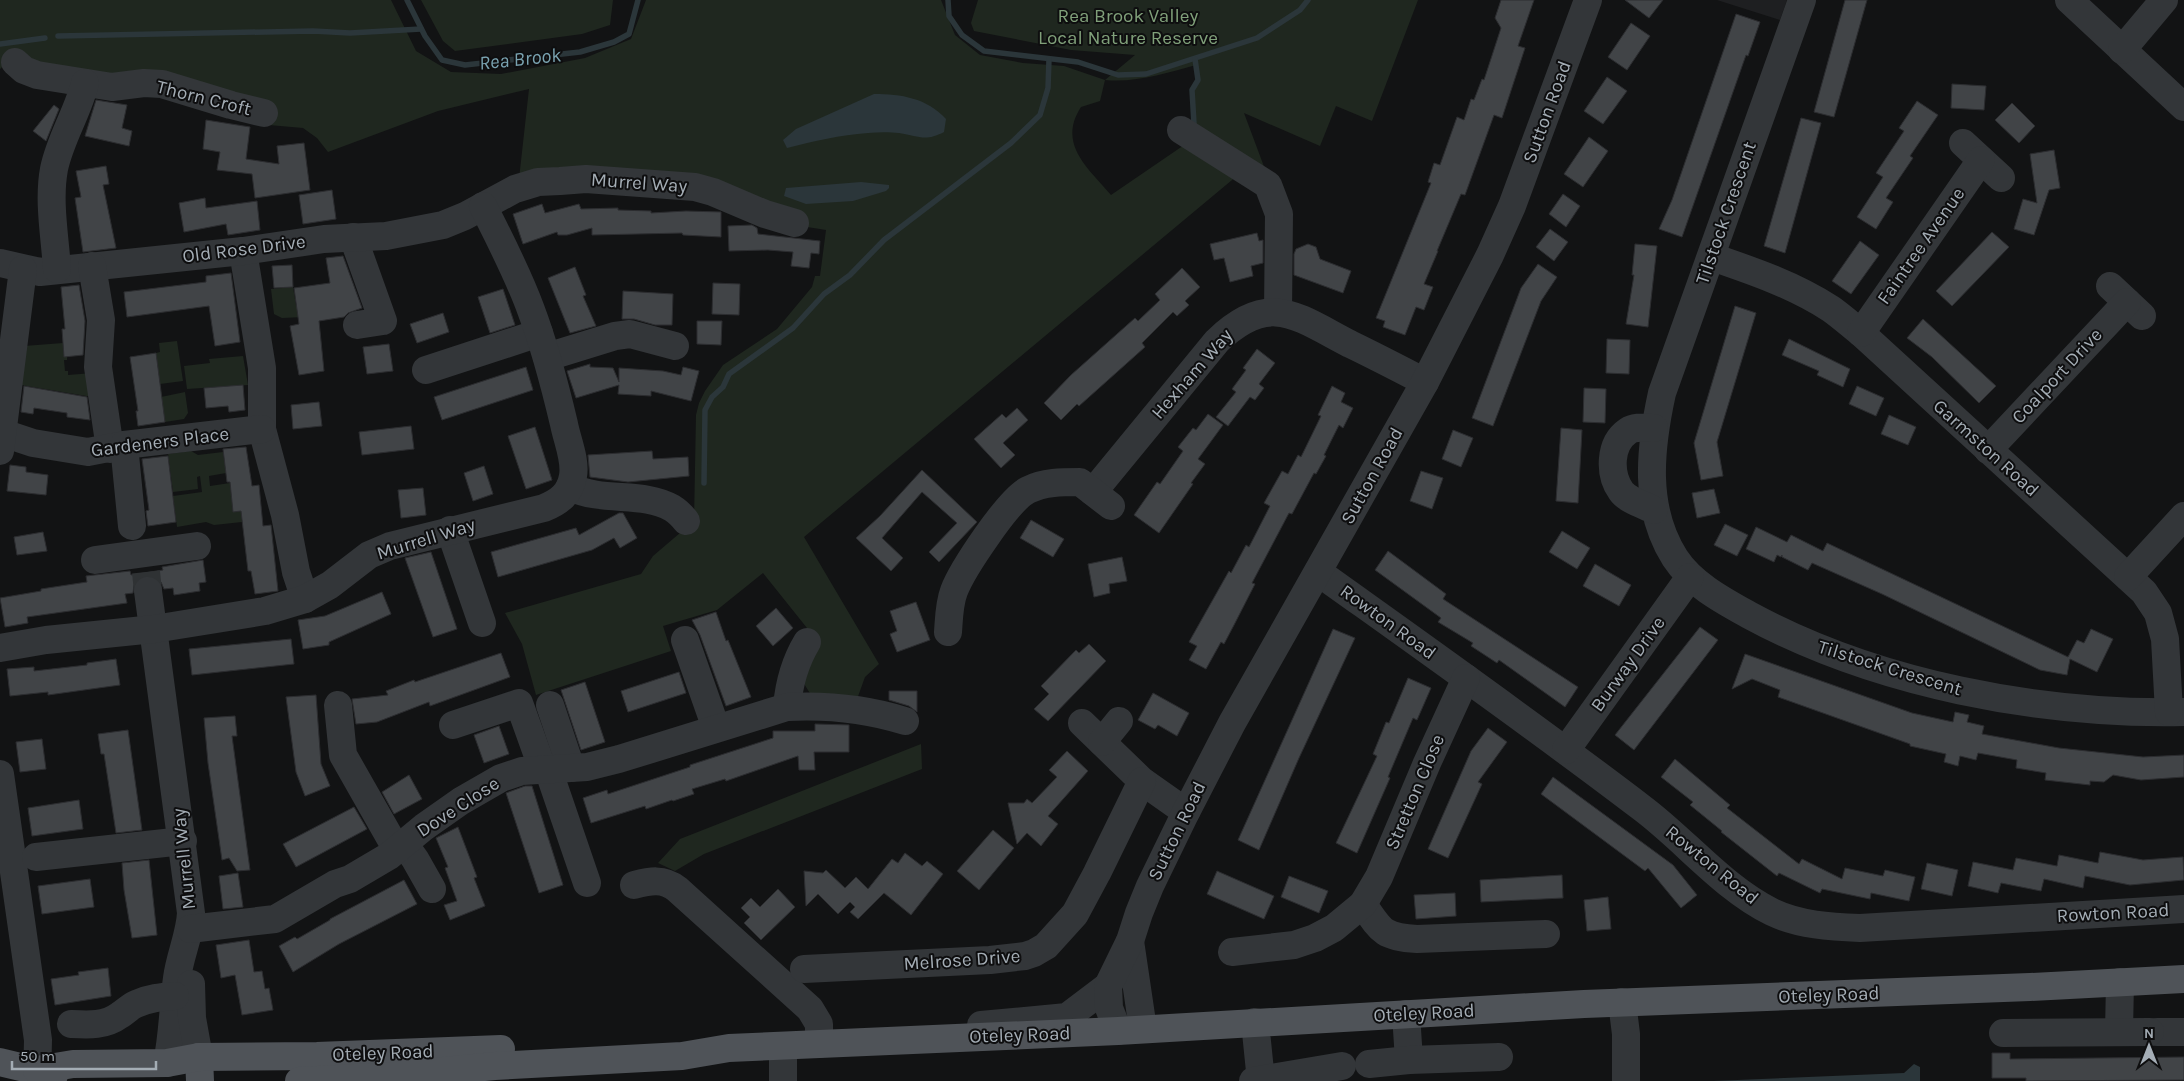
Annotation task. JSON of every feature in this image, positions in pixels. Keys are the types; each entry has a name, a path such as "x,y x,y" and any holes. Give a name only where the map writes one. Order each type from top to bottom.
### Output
{"main road":[{"name":"Oteley Road","path":"37,1075 73,1064 168,1072 317,1056 681,1044 729,1048 783,1046 1131,1030 1622,1002 2184,979"},
{"name":"Oteley Road","path":"299,1081 392,1076 494,1066 682,1056 729,1048"},
{"name":"Oteley Road","path":"0,1062 37,1075 74,1081"}],"street":[{"name":"Sutton Road","path":"1108,986 1130,941 1139,913 1186,812 1232,724 1425,382 1470,295 1512,206 1588,0"},
{"path":"2069,0 2184,107"},
{"path":"2122,50 2164,0"},
{"name":"Tilstock Crescent","path":"1795,2 1712,257 1662,393 1654,428 1652,482 1654,510 1666,542 1690,578 1727,603 1771,627 1839,655 1903,676 1986,696 2063,706 2176,712"},
{"name":"Thorn Croft","path":"15,62 24,70 38,75 112,87 144,83 162,84 231,106 264,112"},
{"path":"57,269 53,214 54,169 59,151 76,113 86,83"},
{"path":"1181,130 1268,185 1279,214 1278,312"},
{"name":"Faintree Avenue","path":"1860,333 1972,151 2001,178"},
{"name":"Murrel Way","path":"483,206 515,188 538,182 586,179 694,187 713,192 765,214 795,223"},
{"path":"483,206 510,260 543,345 572,461 574,475 570,487 584,494 637,498 658,502 673,509 686,521"},
{"name":"Old Rose Drive","path":"11,266 40,272 243,251 324,239 386,236 443,225 483,206"},
{"path":"353,237 383,320 358,325"},
{"path":"243,251 262,368 262,429 285,515 296,572 305,600"},
{"name":"Garmston Road","path":"1712,257 1767,276 1803,292 1832,310 1860,333 2144,592 2158,613 2165,639 2176,712"},
{"path":"1,439 11,266"},
{"path":"92,266 101,320 98,367 117,447 132,526"},
{"name":"Coalport Drive","path":"1988,450 2126,302"},
{"name":"Hexham Way","path":"948,632 949,610 953,592 964,569 979,546 1020,496 1026,491 1050,484 1095,493 1228,331 1248,317 1267,312 1278,312 1305,319 1425,382"},
{"path":"426,370 543,345 622,335 643,337 674,346"},
{"path":"1654,428 1637,428 1627,431 1617,445 1611,463 1614,478 1622,493 1654,510"},
{"name":"Gardeners Place","path":"1,439 88,452 262,429"},
{"name":"Murrell Way","path":"0,648 46,640 154,629 266,611 305,600 330,585 355,565 381,550 450,530 550,506 566,495 570,487"},
{"path":"2128,578 2184,516"},
{"path":"450,530 482,622"},
{"path":"95,560 146,572 197,546"},
{"path":"146,572 154,629"},
{"name":"Rowton Road","path":"1318,572 1566,750 1645,810 1748,898 1773,913 1822,926 1860,928 2184,909"},
{"name":"Burway Drive","path":"1566,750 1690,578"},
{"name":"Murrell Way","path":"154,629 191,903 189,935 192,1018 200,1069"},
{"path":"685,640 716,728"},
{"path":"779,709 807,642"},
{"name":"Stretton Close","path":"1232,952 1294,945 1315,938 1334,928 1363,904 1379,877 1426,763 1466,678"},
{"path":"453,725 519,703 554,769 587,883"},
{"path":"338,705 343,755 400,847 415,859 432,889"},
{"path":"550,705 554,769"},
{"name":"Dove Close","path":"189,935 209,928 275,919 335,884 350,879 381,861 424,827 480,788 522,771 587,767 619,759 779,709 804,706 871,711 905,721"},
{"path":"1102,742 1119,721"},
{"path":"1082,723 1142,781 1186,812"},
{"path":"0,774 38,1040 37,1075"},
{"name":"Melrose Drive","path":"819,961 990,960 1025,956 1034,953 1046,946 1075,914 1098,873 1142,781"},
{"path":"36,857 183,841"},
{"path":"634,885 654,880 662,881 677,889 810,1009 819,1024 819,1044"},
{"path":"1363,904 1379,929 1396,938 1417,940 1546,934"},
{"name":"Murrell Way","path":"168,1072 178,975 189,935"},
{"name":"Sutton Road","path":"1130,941 1131,1030"},
{"path":"2119,1032 2120,982"},
{"path":"1108,986 1110,1008 1131,1030"},
{"path":"918,1039 969,1026 1067,1017 1108,986"},
{"path":"71,1024 90,1025 105,1023 119,1016 134,1004 152,998 175,996"},
{"path":"1622,1002 1626,1034 1626,1081"},
{"path":"1406,1014 1409,1060"},
{"path":"1255,1022 1261,1081"},
{"path":"2003,1033 2184,1032"},
{"path":"783,1046 783,1081"},
{"path":"1369,1064 1409,1060 1499,1057"},
{"path":"1254,1081 1342,1066"}],"shaded area":[{"path":"1717,0 1787,0 1780,20"},
{"path":"874,94 904,96 931,106 946,119 944,132 927,138 892,132 876,132 827,139 787,148 783,140 796,129"},
{"path":"861,182 889,185 889,188 886,191 853,201 806,204 784,196 786,188"},
{"path":"1914,1064 1920,1067 1920,1081 1713,1081 1904,1073"}],"green space":[{"path":"0,0 391,0 416,51 451,72 501,74 585,58 631,39 646,0 941,0 955,35 980,55 1023,63 1064,66 1105,80 1100,101 1081,107 1074,120 1072,133 1078,155 1111,195 1190,141 1238,175 804,537 879,664 865,677 856,702 811,695 803,682 819,643 763,573 717,610 663,626 671,651 536,695 522,644 505,613 641,574 653,556 694,521 696,415 699,403 723,365 777,329 812,287 815,276 820,276 826,230 801,226 766,205 519,179 529,89 438,111 328,152 317,138 303,128 269,125 141,76 36,67 19,52 0,69"},
{"path":"421,0 613,0 610,25 582,34 455,51 443,41"},
{"name":"Rea Brook Valley Local Nature Reserve","path":"978,0 1418,0 1372,121 1336,106 1320,146 1244,113 1269,180 1194,124 1192,90 1198,80 1196,65 1140,79 1105,80 1135,55 1071,50 974,31 971,23"},
{"path":"293,287 296,305 304,304 304,317 282,318 274,314 271,289"},
{"path":"177,341 183,381 160,384 156,353 160,352 159,343"},
{"path":"63,343 64,356 67,356 67,360 64,360 65,371 68,371 68,375 93,373 98,398 21,385 24,346"},
{"path":"243,356 248,385 187,389 184,366 210,363 209,359"},
{"path":"185,392 188,413 184,419 165,422 161,397"},
{"path":"191,451 198,455 223,452 226,473 209,476 210,486 230,483 233,512 241,511 242,522 214,525 206,522 177,527 173,496 202,492 200,476 197,477 198,489 173,492 168,454"},
{"path":"921,744 922,769 704,854 675,871 658,863 680,839"}],"building":[{"path":"1501,0 1534,0 1518,46 1525,48 1502,118 1494,115 1465,195 1461,194 1424,284 1433,287 1424,310 1416,307 1405,335 1383,327 1385,321 1376,318 1431,183 1428,182 1434,163 1440,165 1457,117 1464,120 1471,99 1474,100 1482,79 1484,80 1501,28 1495,18"},
{"path":"1625,0 1663,0 1649,18"},
{"path":"1845,0 1867,0 1834,117 1814,112"},
{"path":"1736,14 1760,22 1748,56 1746,55 1682,237 1659,229 1672,200"},
{"path":"1631,23 1650,36 1627,70 1608,57"},
{"path":"1607,77 1627,91 1603,124 1584,111"},
{"path":"1952,84 1986,86 1984,110 1951,108"},
{"path":"96,100 127,105 122,128 132,131 129,146 85,136"},
{"path":"1917,101 1938,115 1910,156 1913,158 1886,198 1893,202 1876,229 1857,217 1883,177 1876,173 1904,131 1899,128"},
{"path":"2012,103 2035,126 2019,143 1995,120"},
{"path":"54,105 59,109 46,141 33,131"},
{"path":"1801,118 1821,123 1785,253 1764,246"},
{"path":"206,120 250,127 246,159 279,164 277,146 304,143 310,190 255,198 252,174 217,170 220,152 203,149"},
{"path":"1589,137 1608,151 1583,187 1564,174"},
{"path":"2054,150 2060,188 2049,190 2034,235 2014,229 2023,199 2037,203 2030,154"},
{"path":"106,166 109,184 103,185 116,248 83,252 75,198 81,197 76,171"},
{"path":"332,190 336,219 303,224 299,195"},
{"path":"1563,194 1580,206 1566,227 1549,214"},
{"path":"205,198 206,208 257,201 260,230 228,235 226,224 184,232 179,203"},
{"path":"542,204 545,213 579,204 581,209 618,208 618,210 651,211 651,213 721,212 721,237 683,235 682,233 592,235 592,228 567,235 558,235 557,232 523,244 513,214"},
{"path":"752,225 757,228 758,234 820,241 819,254 811,253 809,268 791,266 793,252 768,250 729,251 728,226"},
{"path":"1550,229 1568,242 1554,261 1536,247"},
{"path":"1992,232 2009,247 1952,306 1936,291"},
{"path":"1257,233 1259,241 1263,240 1263,263 1251,266 1253,276 1230,282 1224,258 1214,260 1210,244"},
{"path":"1860,241 1879,255 1851,294 1832,281"},
{"path":"1308,244 1316,247 1320,259 1351,271 1343,293 1294,275 1294,254 1296,249"},
{"path":"1635,244 1657,246 1648,327 1626,324 1634,275 1632,275"},
{"path":"343,256 362,308 348,313 344,317 319,321 324,371 299,375 290,326 299,324 294,288 330,283 326,258"},
{"path":"1538,264 1557,277 1541,301 1493,426 1472,418 1521,288"},
{"path":"292,265 293,287 274,288 272,266"},
{"path":"575,267 586,295 583,296 596,326 570,333 548,278"},
{"path":"1182,268 1200,287 1185,301 1189,305 1177,316 1173,312 1142,343 1145,347 1079,406 1077,404 1061,420 1044,403 1071,375 1135,318 1138,321 1160,300 1155,294"},
{"path":"231,273 240,342 215,346 209,306 127,317 124,292 206,282 206,276"},
{"path":"713,283 740,284 739,315 712,314"},
{"path":"79,285 85,321 83,355 64,357 62,329 65,329 61,287"},
{"path":"503,289 515,325 490,333 478,297"},
{"path":"623,291 673,294 672,325 655,325 634,319 622,319"},
{"path":"1735,306 1756,313 1717,442 1723,476 1701,480 1694,443"},
{"path":"443,313 449,332 417,343 410,324"},
{"path":"1923,319 1996,386 1979,403 1932,357 1907,338"},
{"path":"697,321 722,321 721,345 697,344"},
{"path":"1607,339 1630,340 1629,374 1606,373"},
{"path":"1789,339 1850,369 1843,387 1817,375 1819,371 1782,355"},
{"path":"389,344 393,371 367,374 363,347"},
{"path":"1257,349 1275,363 1259,384 1264,388 1255,400 1250,397 1228,426 1216,417 1236,392 1232,389 1246,370 1243,368"},
{"path":"156,353 165,422 138,426 136,411 138,411 130,357"},
{"path":"590,364 590,367 613,368 619,382 619,368 663,371 681,375 683,367 699,371 691,401 651,391 651,396 618,394 619,385 576,398 567,371"},
{"path":"526,367 533,390 442,420 434,397"},
{"path":"243,385 245,410 229,412 228,406 206,408 204,388"},
{"path":"24,386 87,397 90,420 67,417 67,413 34,408 33,414 21,412"},
{"path":"1332,386 1345,393 1341,402 1353,408 1343,428 1339,425 1316,474 1314,473 1292,514 1289,513 1252,583 1255,584 1224,644 1221,642 1206,669 1189,660 1197,646 1189,642 1229,571 1231,573 1246,545 1249,547 1270,506 1264,503 1282,471 1288,474 1298,455 1301,457 1321,416 1318,415"},
{"path":"1857,386 1884,398 1876,416 1849,404"},
{"path":"1584,388 1606,389 1605,423 1583,422"},
{"path":"319,402 322,426 293,429 291,405"},
{"path":"1017,408 1028,420 1003,443 1015,455 1001,468 974,439 1002,414 1006,418"},
{"path":"1208,414 1223,425 1198,459 1205,464 1159,533 1134,515 1157,482 1160,484 1183,451 1178,447 1193,428 1196,430"},
{"path":"1889,415 1916,427 1908,445 1881,434"},
{"path":"411,426 414,449 362,455 359,432"},
{"path":"535,427 552,480 526,489 508,436"},
{"path":"1561,428 1582,430 1578,503 1556,501"},
{"path":"1453,430 1473,438 1461,467 1442,459"},
{"path":"246,447 252,486 259,485 263,526 271,525 278,591 255,594 251,571 248,571 241,511 233,512 230,482 227,482 223,449"},
{"path":"652,451 653,459 688,457 689,476 628,482 590,477 588,455"},
{"path":"168,456 176,522 148,526 146,511 149,510 142,459"},
{"path":"10,465 26,467 26,472 48,475 46,495 7,491"},
{"path":"484,466 493,494 473,501 464,473"},
{"path":"922,470 977,522 939,562 929,552 957,523 922,492 882,538 903,558 891,571 856,538 880,516"},
{"path":"1421,471 1443,478 1432,509 1410,501"},
{"path":"423,488 426,515 401,518 398,490"},
{"path":"1714,489 1720,513 1697,518 1692,493"},
{"path":"619,513 623,513 637,538 620,548 614,538 592,550 498,577 491,552 576,528 579,535"},
{"path":"1031,520 1064,539 1053,557 1020,538"},
{"path":"1725,524 1748,535 1737,556 1714,545"},
{"path":"1756,527 1787,542 1791,535 1823,551 1827,543 2068,657 2077,640 2084,643 2091,629 2113,639 2097,672 2070,659 2067,675 2040,670 1882,594 1812,563 1808,570 1782,557 1782,555 1781,557 1777,555 1774,562 1746,549"},
{"path":"1562,531 1590,548 1577,569 1549,552"},
{"path":"43,532 47,551 17,555 14,537"},
{"path":"1388,551 1446,594 1443,599 1578,687 1565,707 1499,660 1497,663 1471,646 1473,643 1438,622 1441,618 1375,570"},
{"path":"431,552 457,629 433,637 405,558"},
{"path":"1122,557 1127,581 1109,584 1110,593 1094,597 1088,564"},
{"path":"203,560 206,582 199,583 200,591 174,595 173,588 164,589 161,582 154,577 145,576 138,579 134,585 133,593 125,594 127,603 27,617 28,623 5,627 0,598 87,582 86,576 130,571 131,575 163,570 162,567"},
{"path":"1595,564 1631,585 1619,606 1583,586"},
{"path":"382,592 391,614 329,642 329,645 303,649 298,620 325,616"},
{"path":"916,602 930,640 897,652 890,634 897,631 890,611"},
{"path":"776,608 793,628 773,646 756,626"},
{"path":"716,612 726,641 728,640 751,697 726,706 700,635 692,620"},
{"path":"1700,627 1718,640 1634,750 1615,735"},
{"path":"1333,629 1355,638 1299,758 1259,850 1238,840"},
{"path":"291,639 294,664 192,675 189,649"},
{"path":"1089,644 1106,661 1048,721 1034,709 1049,694 1041,686 1076,650 1079,653"},
{"path":"501,653 510,677 430,706 429,702 377,722 356,724 352,699 388,695 386,691 414,680 415,682"},
{"path":"1745,654 1912,713 1953,722 1955,712 1969,715 1967,722 1984,726 1982,734 2059,748 2143,757 2184,755 2184,777 2141,780 2113,775 2104,782 2090,781 2090,785 2045,780 2046,773 2016,768 2017,760 1978,753 1976,760 1960,756 1958,766 1944,762 1946,754 1910,746 1910,744 1778,697 1780,690 1752,679 1732,689"},
{"path":"116,659 120,685 48,695 48,692 10,696 7,669 34,667 34,671 87,665 87,663"},
{"path":"679,672 686,693 628,712 621,691"},
{"path":"1408,678 1431,688 1417,720 1413,718 1388,777 1390,778 1357,853 1336,843 1377,756 1373,754 1386,722 1389,723"},
{"path":"585,682 605,742 581,750 561,690"},
{"path":"889,691 917,691 917,712 909,706 889,700"},
{"path":"1153,693 1189,713 1177,736 1158,725 1155,729 1138,720"},
{"path":"316,695 321,764 330,786 305,796 296,772 286,697"},
{"path":"235,716 237,736 232,736 250,870 237,871 229,858 222,860 208,763 204,718"},
{"path":"815,724 849,725 849,752 814,752 815,770 799,770 798,756 726,781 725,779 692,789 694,794 673,801 646,809 645,806 591,823 583,798 607,790 608,794 773,738 773,731 815,731"},
{"path":"499,726 509,754 484,763 474,735"},
{"path":"1488,728 1507,742 1478,782 1482,784 1448,858 1428,849 1471,751"},
{"path":"128,730 142,830 116,833 104,754 101,754 98,734"},
{"path":"42,739 46,769 20,772 16,742"},
{"path":"1067,751 1088,771 1048,816 1058,824 1041,846 1027,833 1017,844 1008,803 1024,803 1027,799 1032,803 1057,777 1049,770"},
{"path":"1675,759 1730,805 1727,808 1799,864 1802,859 1842,879 1845,868 1883,876 1885,870 1915,877 1909,901 1871,893 1870,899 1822,889 1820,893 1779,873 1777,876 1721,832 1690,805 1693,802 1661,777"},
{"path":"409,775 422,799 394,814 382,792"},
{"path":"1553,777 1673,865 1697,895 1681,908 1648,868 1645,871 1541,794"},
{"path":"525,786 532,786 563,885 539,893 506,793"},
{"path":"79,800 83,829 32,836 28,808"},
{"path":"354,807 367,829 296,867 283,844"},
{"path":"458,827 477,877 474,878 485,906 450,920 444,905 457,901 445,868 448,867 436,838"},
{"path":"993,830 1014,848 979,890 957,871"},
{"path":"2100,852 2143,860 2183,857 2184,880 2130,885 2085,876 2083,888 2044,879 2041,891 2001,883 1998,893 1968,886 1973,862 2013,870 2016,858 2057,866 2059,855 2098,863"},
{"path":"905,853 922,866 927,861 943,874 911,915 884,893 858,919 850,912 855,907 850,902 838,914 818,894 806,906 804,871 823,873 826,870 845,888 856,877 868,889 892,859 898,863"},
{"path":"149,860 157,935 132,938 124,890 122,863"},
{"path":"1927,863 1958,870 1952,896 1921,889"},
{"path":"1217,871 1274,896 1264,919 1207,894"},
{"path":"238,873 243,907 223,909 219,876"},
{"path":"1562,875 1563,898 1481,902 1480,880"},
{"path":"1289,876 1328,891 1319,913 1281,897"},
{"path":"90,879 94,907 42,914 38,886"},
{"path":"404,880 417,904 339,944 293,972 279,946 295,937 297,939 330,919"},
{"path":"778,889 795,907 761,940 744,923 750,917 741,908 751,898 760,907"},
{"path":"1455,893 1456,916 1416,919 1414,895"},
{"path":"1608,897 1611,929 1587,931 1584,900"},
{"path":"249,940 254,972 262,971 265,989 269,988 273,1010 242,1015 235,975 221,978 216,945"},
{"path":"108,968 111,996 55,1005 51,979 79,975 78,972"},
{"path":"1992,1053 2010,1053 2010,1059 2184,1057 2184,1080 2026,1081 2026,1078 1992,1078"}],"waterway":[{"name":"Rea Brook","path":"407,0 425,36 442,60 465,65 580,52 614,42 629,34 638,0"},
{"name":"Rea Brook","path":"948,0 949,16 962,35 984,51 1078,62 1118,75 1146,74 1257,38 1300,10 1308,0"},
{"path":"58,36 313,31 350,33 421,29"},
{"path":"0,44 45,38"},
{"path":"704,483 705,410 712,397 723,387 729,374 793,328 824,294 850,275 884,240 1011,143 1040,115 1048,88 1049,59"},
{"path":"1194,124 1192,90 1198,80 1195,59"}],"tunnel":[{"path":"146,572 148,591"}]}
